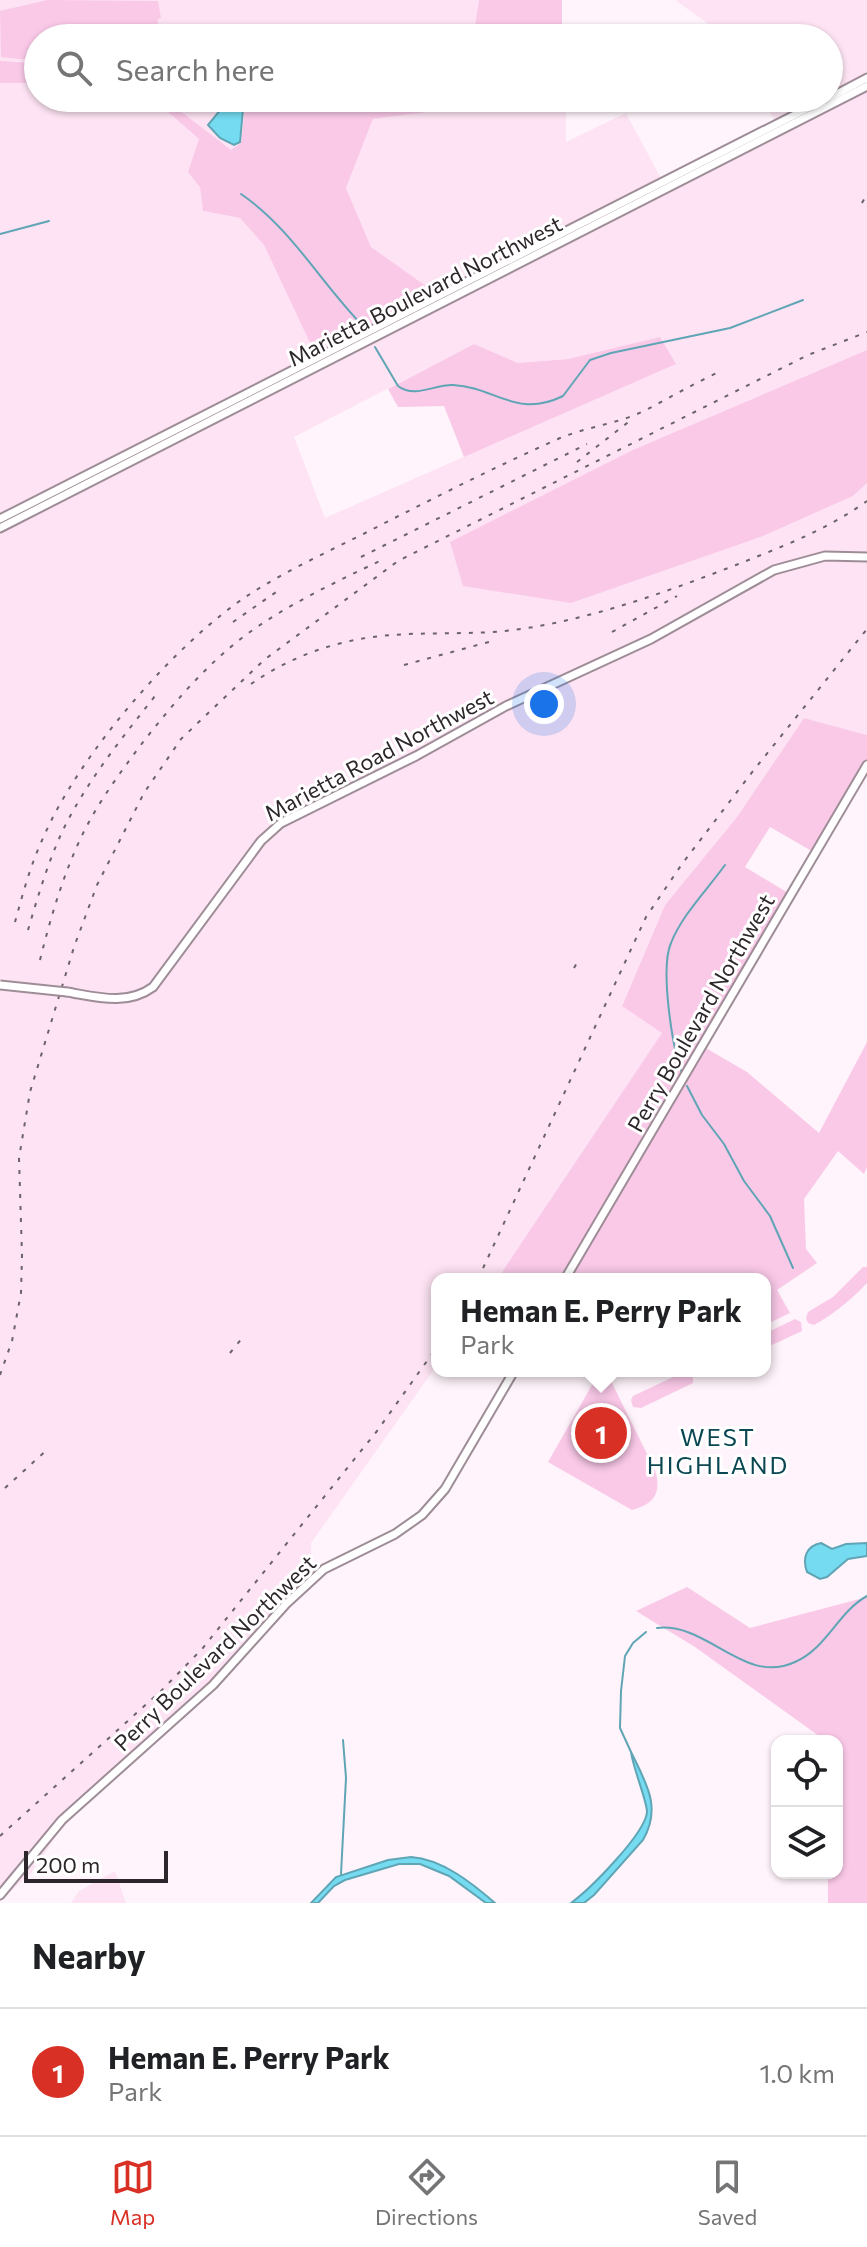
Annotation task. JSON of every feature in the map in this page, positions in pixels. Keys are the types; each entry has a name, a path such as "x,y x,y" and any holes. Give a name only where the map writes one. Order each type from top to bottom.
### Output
{"street":[{"path":"843,91 867,78"},
{"name":"Marietta Boulevard Northwest","path":"843,98 867,86"},
{"path":"0,519 801,112"},
{"name":"Marietta Boulevard Northwest","path":"0,528 816,112"},
{"name":"Marietta Road Northwest","path":"0,985 123,999 147,991 158,981 261,841 281,823 416,756 506,706 651,639 766,574 825,556 867,557"},
{"name":"Perry Boulevard Northwest","path":"569,1273 867,765"},
{"name":"Perry Boulevard Northwest","path":"0,1895 62,1820 202,1695 286,1604 324,1569 395,1534 422,1515 438,1495 508,1377"}],"shaded area":[{"path":"0,0 479,0 476,24 24,24 24,62 10,61 11,82 24,82 24,112 168,112 200,140 188,172 200,186 203,211 240,218 264,245 318,360 371,247 346,188 373,119 427,112 566,112 566,142 626,113 666,188 781,130 770,112 843,112 843,24 709,24 675,0 867,0 867,350 635,449 763,536 853,496 867,483 867,735 804,718 737,817 665,905 622,1005 663,1033 501,1273 431,1273 431,1373 311,1543 312,1578 252,1645 89,1798 57,1835 32,1872 0,1901","holes":["660,337 675,364 325,518 294,437 474,344 518,363 568,359"]},
{"path":"47,0 158,1 161,18 158,24 24,24 24,59 1,57 0,11"},
{"path":"479,0 562,0 562,24 475,24"},
{"path":"0,61 24,62 24,83 0,83"},
{"path":"168,112 182,112 231,150 241,143 244,112 427,112 373,119 346,188 371,247 437,294 318,360 264,245 240,218 203,211 200,187 188,172 199,139"},
{"path":"180,112 244,112 241,143 231,151"},
{"path":"660,337 676,364 464,457 444,406 398,407 388,389 474,344 518,363 568,359"},
{"path":"867,350 867,483 853,496 763,536 571,603 463,586 450,542 635,449"},
{"path":"804,718 867,735 867,765 815,853 770,827 745,867 790,894 704,1047 747,1072 819,1133 867,1042 867,1167 864,1174 838,1151 804,1199 806,1249 817,1263 777,1290 790,1313 771,1322 771,1273 501,1273 662,1033 622,1006 665,905 737,817"},
{"path":"863,1267 867,1267 867,1283 821,1321 814,1325 808,1323 808,1312 833,1297"},
{"path":"795,1319 801,1322 802,1331 772,1345 771,1331"},
{"path":"597,1377 609,1377 655,1470 657,1491 651,1501 632,1510 548,1462"},
{"path":"673,1377 693,1377 693,1383 641,1408 633,1407 633,1396"},
{"path":"687,1587 750,1628 867,1597 867,1903 828,1903 828,1879 843,1879 843,1735 818,1735 695,1647 636,1611"},
{"path":"115,1871 126,1903 71,1903 79,1891"}],"water":[{"path":"219,112 243,112 240,142 234,145 220,138 208,125"},
{"path":"593,1418 600,1423 610,1445 607,1454 602,1454 584,1436 584,1430"},
{"path":"821,1543 832,1549 846,1544 867,1543 867,1556 848,1559 827,1577 820,1579 807,1572 805,1562 806,1553"},
{"path":"631,1752 650,1795 649,1828 643,1840 594,1895 584,1903 571,1903 615,1860 644,1822 647,1812"},
{"path":"411,1857 445,1867 495,1903 486,1903 449,1876 420,1864 399,1864 345,1880 334,1886 318,1903 311,1903 336,1877 388,1860"}],"waterway":[{"path":"241,194 290,239 363,326"},
{"path":"0,234 49,221"},
{"path":"375,347 398,386 405,390 453,385 532,404 563,396 590,360 730,328 803,300"},
{"path":"682,1073 669,1008 668,955 682,923 725,865"},
{"path":"687,1086 744,1181 770,1216 793,1268"},
{"path":"657,1628 693,1634 742,1660 759,1666 777,1667 806,1656 848,1611 867,1596"},
{"path":"631,1752 620,1728 625,1656 633,1643 646,1632"},
{"path":"341,1874 346,1778 343,1740"}],"railway":[{"path":"862,203 867,194"},
{"path":"0,1375 12,1341 21,1293 19,1158 30,1092 74,947 97,885 144,793 181,739 264,660 398,561 808,355 867,332"},
{"path":"15,922 39,846 81,771 132,703 221,615 280,576 465,483 558,439 644,411 719,372"},
{"path":"577,462 631,420"},
{"path":"361,557 587,444"},
{"path":"251,684 297,658 364,638 521,629 630,603 787,544 836,521 867,501"},
{"path":"40,960 61,887 84,831 114,781 167,713 210,665 260,625 305,598 384,559"},
{"path":"233,622 279,590"},
{"path":"612,632 677,596"},
{"path":"481,1273 646,917 753,771 867,629"},
{"path":"404,665 496,640"},
{"path":"28,930 53,854 72,812 106,760 155,696"},
{"path":"574,968 577,963"},
{"path":"230,1353 243,1337"},
{"path":"0,1836 161,1691 202,1649 377,1431 431,1355"},
{"path":"5,1488 49,1448"}],"place":[{"name":"Heman E. Perry Park","path":"601,1433"}],"district":[{"name":"WEST HIGHLAND","path":"718,1452"}]}
